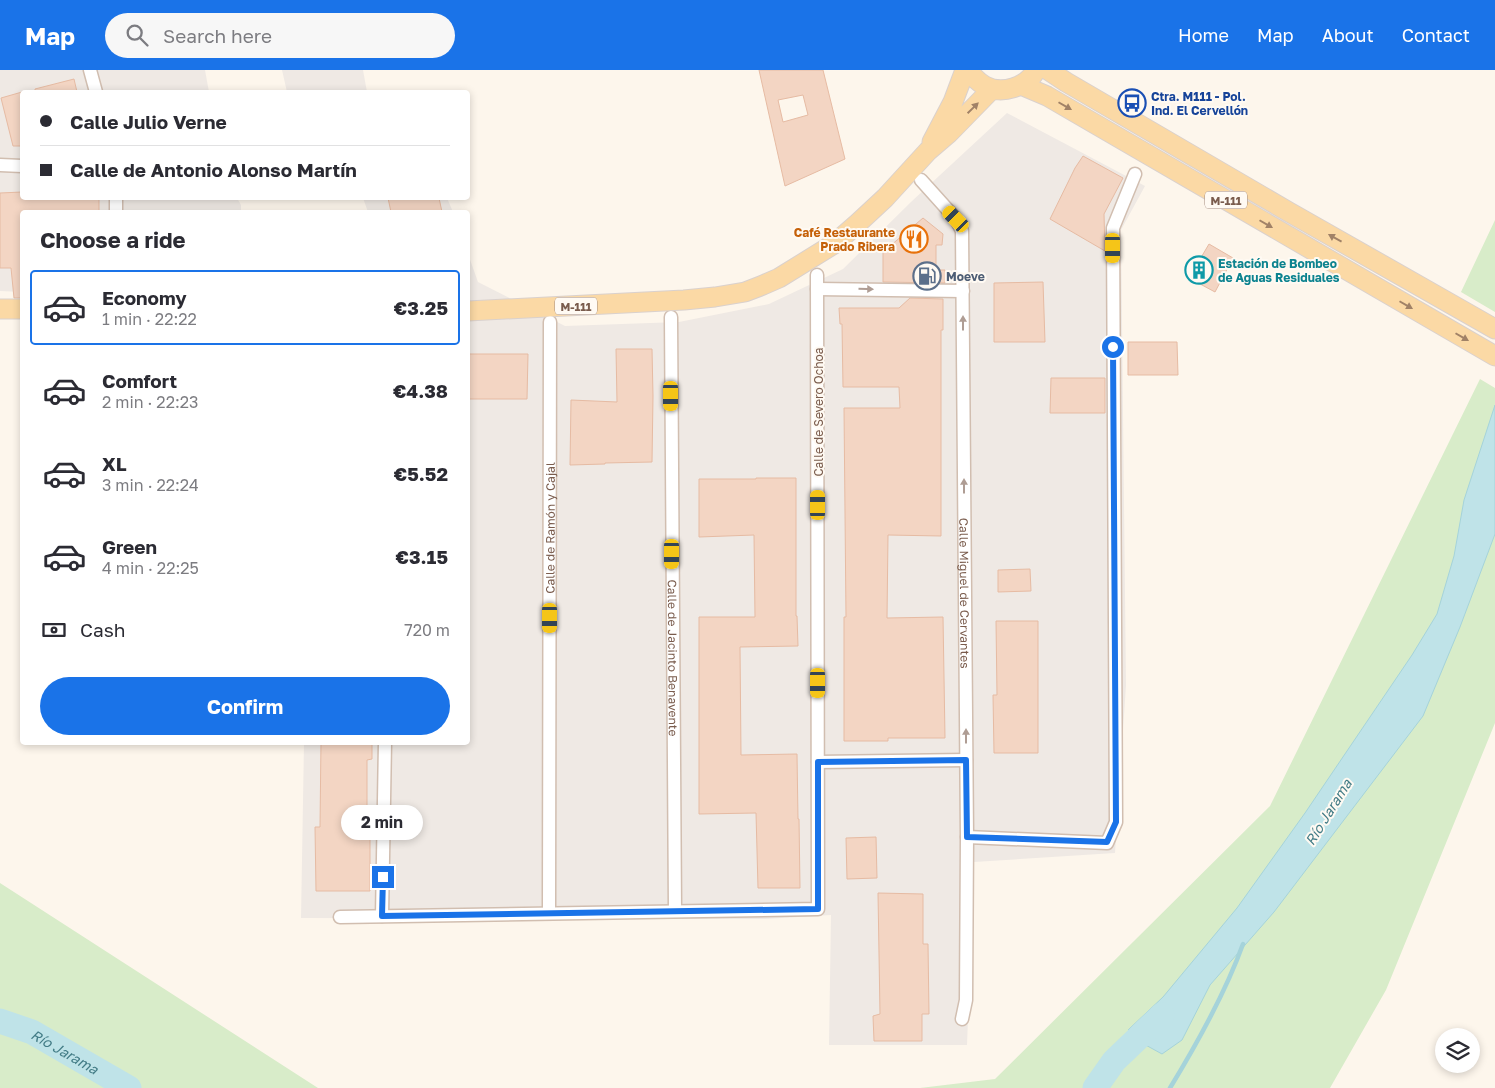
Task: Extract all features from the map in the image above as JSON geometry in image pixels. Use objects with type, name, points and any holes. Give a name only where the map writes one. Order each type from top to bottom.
[{"type":"main road","name":"M-111","points":[[470,311],[715,297],[745,292],[780,278],[834,244],[857,224],[992,89],[974,79],[966,70],[953,102],[928,151]]},
{"type":"main road","points":[[992,89],[1011,89],[1021,85],[1036,70]]},
{"type":"main road","name":"M-111","points":[[1048,70],[1289,212],[1495,329]]},
{"type":"main road","name":"M-111","points":[[1021,85],[1048,96],[1495,356]]},
{"type":"main road","points":[[0,309],[20,309]]},
{"type":"street","points":[[90,70],[95,90]]},
{"type":"street","points":[[0,165],[20,166]]},
{"type":"street","points":[[967,837],[1107,842],[1116,822],[1113,228],[1135,174]]},
{"type":"street","name":"Calle Miguel de Cervantes","points":[[921,180],[956,219],[962,231],[967,837],[966,1000],[962,1019]]},
{"type":"street","name":"Calle de Severo Ochoa","points":[[675,911],[818,909],[817,274]]},
{"type":"street","points":[[818,288],[963,291]]},
{"type":"street","name":"Calle de Jacinto Benavente","points":[[671,317],[675,911]]},
{"type":"street","name":"Calle de Ramón y Cajal","points":[[549,913],[550,322]]},
{"type":"street","points":[[382,916],[385,745]]},
{"type":"street","points":[[818,762],[966,760]]},
{"type":"street","points":[[340,916],[675,911]]},
{"type":"shaded area","points":[[0,70],[205,70],[209,90],[20,90],[20,200],[238,200],[241,210],[20,210],[20,292],[0,291]]},
{"type":"shaded area","points":[[282,70],[363,70],[367,90],[287,90]]},
{"type":"shaded area","points":[[1007,113],[1145,186],[1121,230],[1126,685],[1115,853],[974,862],[967,1045],[829,1045],[831,915],[765,919],[301,918],[304,745],[470,745],[470,260],[478,282],[565,326],[679,322],[769,304],[843,269],[912,201]]},
{"type":"shaded area","points":[[364,200],[448,200],[452,210],[367,210]]},
{"type":"green space","points":[[1495,220],[1495,312],[1461,292]]},
{"type":"green space","points":[[1480,379],[1495,388],[1495,723],[1386,990],[1330,1088],[920,1088],[995,1079],[1270,806]]},
{"type":"green space","points":[[0,883],[318,1088],[0,1088]]},
{"type":"water","points":[[1495,405],[1495,534],[1460,627],[1423,716],[1274,912],[1210,985],[1182,1040],[1162,1054],[1142,1043],[1128,1030],[1163,997],[1237,908],[1305,813],[1412,655],[1437,614],[1454,556],[1464,500]]},
{"type":"building","points":[[759,70],[823,70],[845,159],[785,186]],"holes":[[[803,95],[808,115],[783,122],[778,100]]]},
{"type":"building","points":[[74,79],[77,90],[35,90]]},
{"type":"building","points":[[20,93],[20,146],[13,146],[1,98]]},
{"type":"building","points":[[1083,156],[1123,178],[1104,214],[1105,251],[1050,219],[1075,168]]},
{"type":"building","points":[[20,192],[20,200],[99,200],[99,210],[20,210],[20,298],[14,298],[11,268],[0,268],[0,193]]},
{"type":"building","points":[[388,200],[439,200],[442,210],[391,210]]},
{"type":"building","points":[[923,218],[943,234],[942,245],[936,245],[936,270],[945,270],[945,283],[883,282],[883,252]]},
{"type":"building","name":"Estación de Bombeo de Aguas Residuales","points":[[1209,244],[1233,258],[1215,292],[1189,278]]},
{"type":"building","points":[[1043,282],[1045,342],[994,342],[994,283]]},
{"type":"building","points":[[910,298],[943,299],[943,330],[941,330],[941,536],[888,535],[887,618],[943,617],[945,738],[888,738],[888,741],[844,741],[844,617],[846,617],[844,408],[900,408],[899,387],[843,387],[842,324],[840,324],[839,308],[899,308]]},
{"type":"building","points":[[1128,342],[1177,342],[1178,375],[1128,375]]},
{"type":"building","points":[[616,349],[652,349],[652,462],[570,465],[571,400],[617,402]]},
{"type":"building","points":[[470,354],[528,354],[527,399],[470,399]]},
{"type":"building","points":[[1051,378],[1105,378],[1105,413],[1050,413]]},
{"type":"building","points":[[796,478],[796,616],[798,646],[740,647],[741,755],[797,754],[800,888],[758,888],[756,813],[699,814],[699,617],[755,617],[754,535],[699,537],[699,479]]},
{"type":"building","points":[[1030,569],[1031,591],[998,592],[998,570]]},
{"type":"building","points":[[996,621],[1038,621],[1038,753],[994,753],[993,695],[997,695]]},
{"type":"building","points":[[321,745],[372,745],[372,759],[367,760],[367,827],[370,827],[370,891],[316,891],[315,827],[320,827]]},
{"type":"building","points":[[876,837],[877,878],[847,879],[846,838]]},
{"type":"building","points":[[878,893],[923,894],[923,944],[928,944],[929,1014],[922,1014],[922,1041],[874,1041],[873,1016],[880,1014]]},
{"type":"waterway","points":[[1170,1088],[1210,1018],[1243,944]]},
{"type":"waterway","name":"Río Jarama","points":[[1095,1088],[1114,1061],[1162,1015]]},
{"type":"waterway","name":"Río Jarama","points":[[0,1021],[32,1032],[129,1088]]},
{"type":"place","name":"Ctra. M111 - Pol. Ind. El Cervellón","points":[[1132,103]]},
{"type":"place","name":"Café Restaurante Prado Ribera","points":[[914,239]]},
{"type":"place","name":"Estación de Bombeo de Aguas Residuales","points":[[1199,270]]},
{"type":"place","name":"Moeve","points":[[927,276]]},
{"type":"route","points":[[383,877],[382,916],[818,909],[818,762],[966,760],[967,837],[1107,842],[1116,822],[1113,347]]}]
